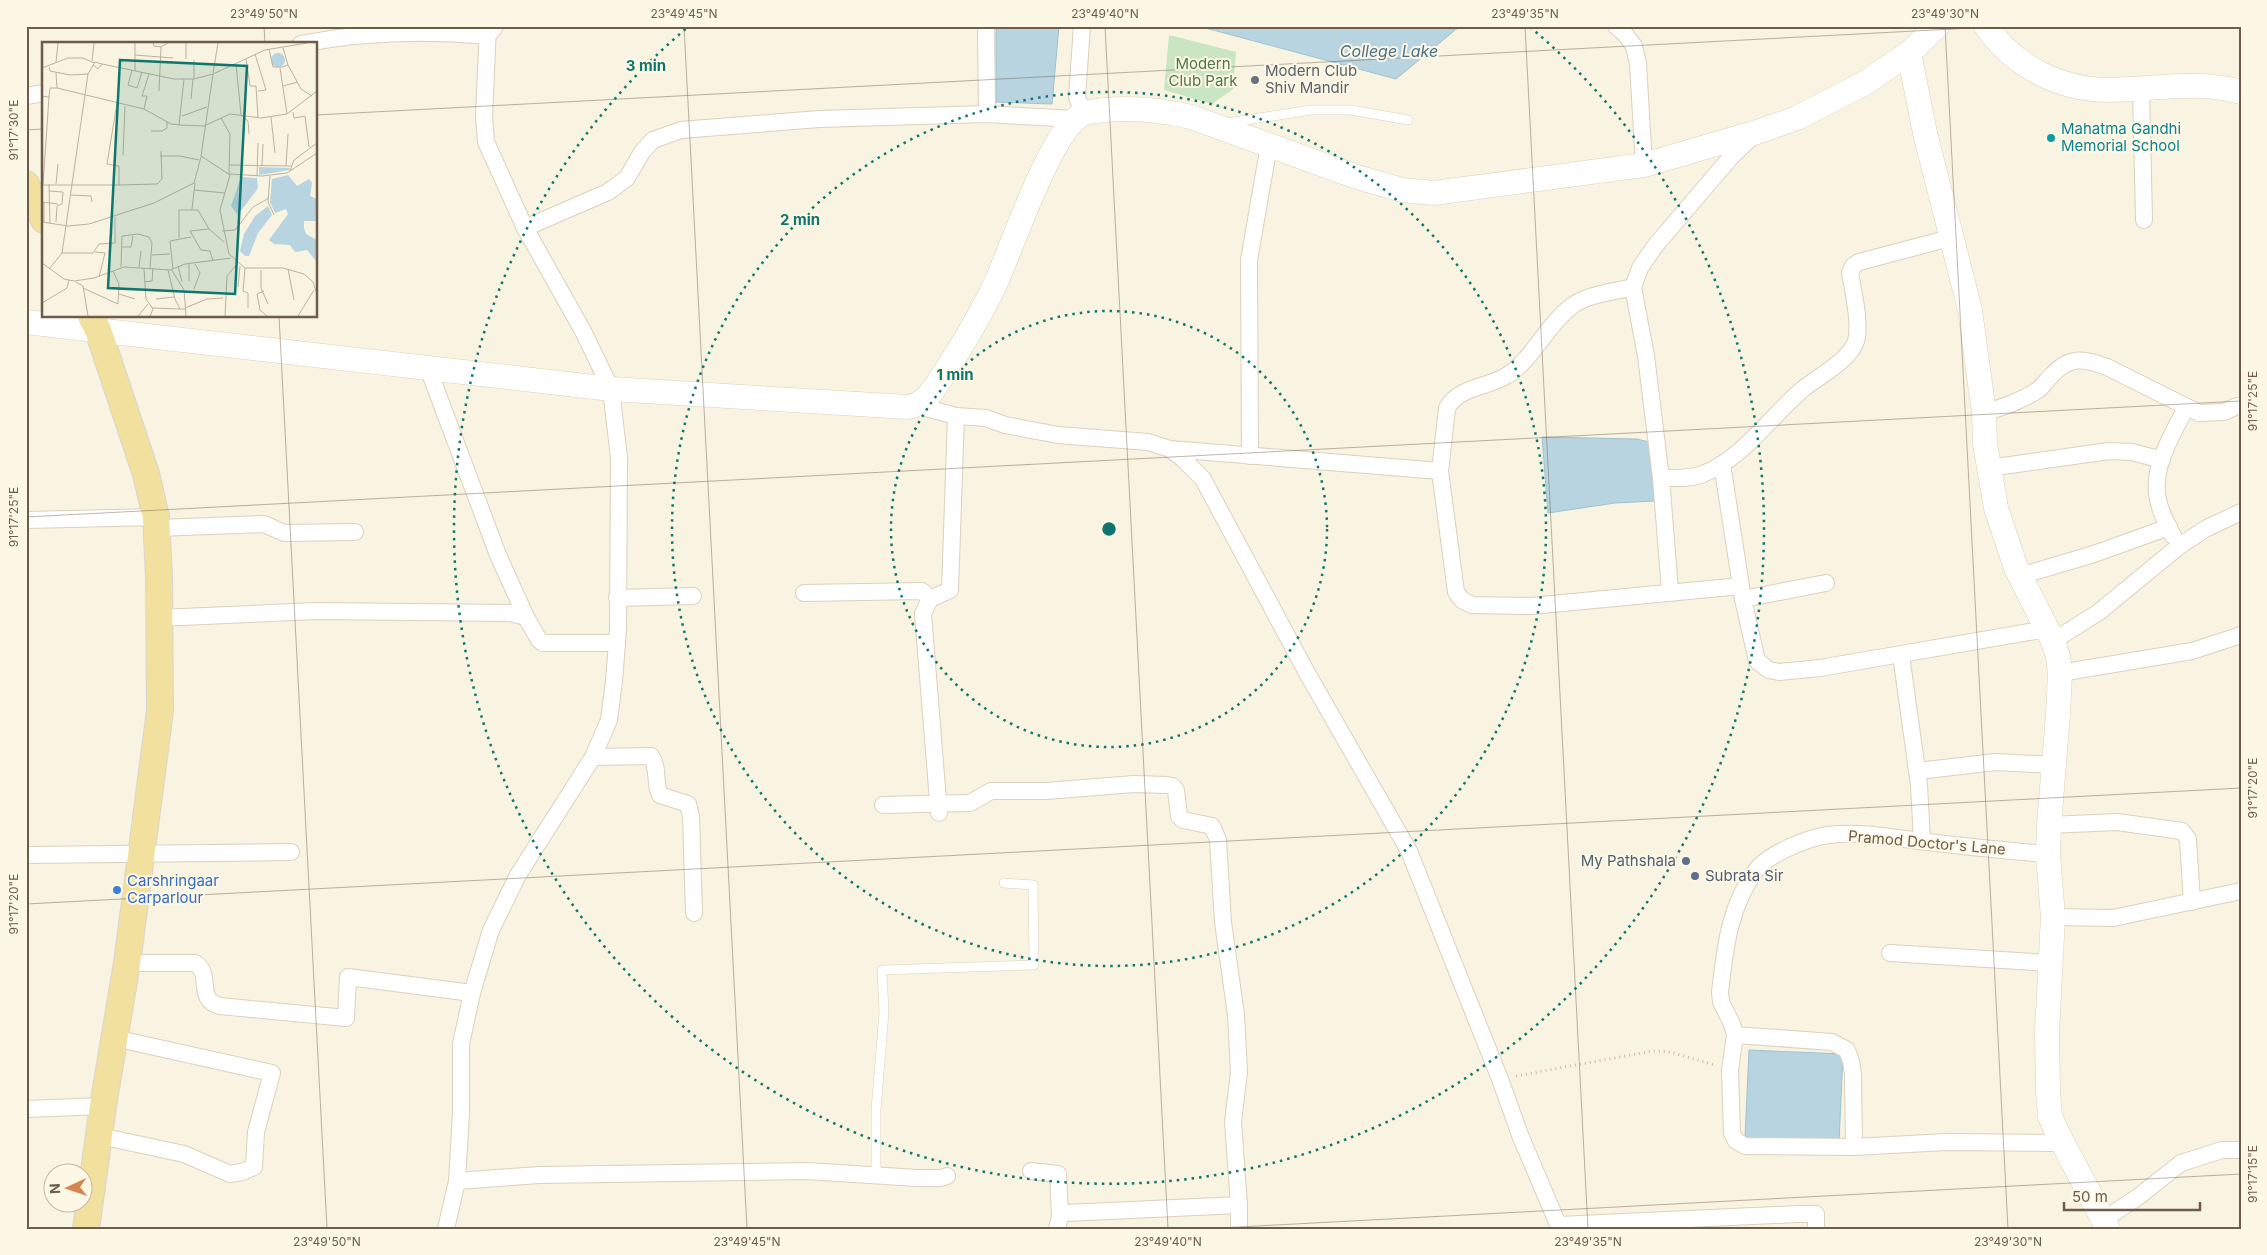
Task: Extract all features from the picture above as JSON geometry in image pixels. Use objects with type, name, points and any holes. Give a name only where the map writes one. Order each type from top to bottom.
[{"type":"main road","points":[[26,322],[94,323],[428,368],[611,389],[908,407],[918,406],[930,395],[960,348],[994,287],[1052,150],[1069,124],[1079,116],[1094,111],[1138,108],[1163,110],[1214,126],[1357,177],[1402,190],[1434,193],[1644,164],[1757,132],[1797,118],[1866,83],[1909,54],[1937,26]]},
{"type":"main road","points":[[1986,26],[2003,47],[2022,64],[2040,74],[2086,88],[2107,90],[2201,84],[2224,87],[2241,92]]},
{"type":"main road","points":[[1909,54],[1925,133],[1950,238],[1958,259],[1970,310],[1984,413],[1988,468],[1996,508],[2020,576],[2050,635],[2058,657],[2060,673],[2048,854],[2053,917],[2046,1032],[2050,1116],[2062,1144],[2106,1224]]},
{"type":"main road","points":[[26,184],[42,216]]},
{"type":"main road","points":[[86,1229],[103,1106],[127,963],[160,711],[157,522],[146,474],[94,323]]},
{"type":"street","points":[[986,26],[987,114]]},
{"type":"street","points":[[525,228],[608,192],[627,178],[642,152],[653,140],[681,130],[819,119],[987,114],[1079,116],[1077,97],[1082,26]]},
{"type":"street","points":[[1616,26],[1634,46],[1638,64],[1644,164]]},
{"type":"street","points":[[311,42],[353,34],[453,32],[490,29],[484,116],[486,142],[525,228],[582,331],[611,389],[619,458],[617,644],[609,720],[593,757],[518,875],[491,930],[472,993],[461,1044],[461,1113],[457,1181],[446,1229]]},
{"type":"street","points":[[2141,88],[2144,220]]},
{"type":"street","points":[[26,96],[42,93]]},
{"type":"street","points":[[1670,591],[1661,478],[1646,356],[1633,287],[1640,268],[1654,246],[1731,157],[1757,132]]},
{"type":"street","points":[[1250,456],[1249,260],[1269,145]]},
{"type":"street","points":[[1661,478],[1701,475],[1722,464],[1761,431],[1804,388],[1849,353],[1856,340],[1856,313],[1850,273],[1853,266],[1859,262],[1950,238]]},
{"type":"street","points":[[1633,287],[1589,298],[1572,306],[1558,318],[1515,370],[1496,380],[1464,391],[1447,408],[1440,471],[1456,592],[1462,600],[1472,605],[1531,606],[1670,591],[1742,593],[1826,584]]},
{"type":"street","points":[[1984,413],[2023,398],[2040,388],[2062,366],[2074,360],[2084,360],[2107,367],[2199,413],[2224,412],[2237,406]]},
{"type":"street","points":[[428,368],[498,555],[526,617],[539,640],[543,643],[617,644]]},
{"type":"street","points":[[918,406],[956,416],[986,418],[1005,425],[1058,435],[1148,442],[1170,448],[1250,456],[1440,471]]},
{"type":"street","points":[[2178,548],[2159,503],[2156,489],[2162,460],[2186,408]]},
{"type":"street","points":[[939,809],[923,614],[930,599],[950,590],[956,416]]},
{"type":"street","points":[[1170,448],[1203,479],[1246,556],[1307,673],[1409,851],[1500,1079],[1520,1135],[1559,1227],[1816,1214],[1816,1229]]},
{"type":"street","points":[[1988,468],[2109,450],[2132,452],[2162,460]]},
{"type":"street","points":[[1722,464],[1742,593],[1757,661],[1769,670],[1795,671],[2050,635],[2099,612],[2178,548],[2205,529],[2241,512]]},
{"type":"street","points":[[26,520],[264,524],[284,533],[356,532]]},
{"type":"street","points":[[2020,576],[2094,554],[2169,527]]},
{"type":"street","points":[[804,593],[922,591],[930,599]]},
{"type":"street","points":[[617,598],[693,596]]},
{"type":"street","points":[[159,618],[315,611],[510,613],[526,617]]},
{"type":"street","points":[[2060,673],[2182,653],[2241,635]]},
{"type":"street","points":[[1901,655],[1918,771],[1922,841]]},
{"type":"street","points":[[593,757],[651,756],[654,761],[660,795],[688,804],[692,816],[694,912]]},
{"type":"street","points":[[1918,771],[1996,762],[2054,765]]},
{"type":"street","points":[[883,806],[939,809],[970,804],[991,791],[1046,790],[1134,784],[1166,785],[1172,786],[1176,790],[1179,816],[1183,820],[1212,826],[1218,840],[1223,922],[1236,1015],[1239,1072],[1233,1122],[1239,1229]]},
{"type":"street","points":[[2049,824],[2117,822],[2182,831],[2188,839],[2192,902]]},
{"type":"street","name":"Pramod Doctor's Lane","points":[[1735,1035],[1732,1024],[1720,1002],[1725,945],[1736,906],[1758,868],[1772,857],[1828,835],[1874,835],[2048,854]]},
{"type":"street","points":[[26,855],[290,852]]},
{"type":"street","points":[[2053,917],[2114,918],[2241,891]]},
{"type":"street","points":[[1890,953],[2049,964]]},
{"type":"street","points":[[127,963],[195,963],[202,970],[208,1000],[212,1004],[346,1018],[348,977],[472,993]]},
{"type":"street","points":[[1854,1147],[1853,1074],[1851,1061],[1846,1050],[1832,1042],[1735,1035],[1730,1070],[1732,1133],[1736,1141],[1745,1146],[1854,1147],[1946,1142],[2062,1144]]},
{"type":"street","points":[[100,1136],[184,1154],[230,1174],[249,1170],[254,1167],[256,1132],[272,1073],[114,1038]]},
{"type":"street","points":[[26,1109],[103,1106]]},
{"type":"street","points":[[2106,1224],[2181,1163],[2222,1150],[2241,1150]]},
{"type":"street","points":[[457,1181],[539,1175],[807,1171],[916,1178],[941,1178],[947,1176]]},
{"type":"street","points":[[1032,1171],[1058,1174],[1059,1222]]},
{"type":"street","points":[[1059,1222],[1072,1212],[1239,1205]]},
{"type":"lane","points":[[1214,126],[1312,110],[1351,110],[1408,120]]},
{"type":"lane","points":[[876,1175],[876,1110],[884,1012],[882,970],[1034,966],[1033,885],[1004,884]]},
{"type":"path","points":[[1500,1079],[1653,1051],[1670,1052],[1730,1070]]},
{"type":"green space","name":"Modern Club Park","points":[[1169,35],[1236,52],[1233,89],[1212,104],[1164,90]]},
{"type":"water","points":[[996,26],[1059,26],[1052,104],[996,102]]},
{"type":"water","name":"College Lake","points":[[1198,26],[1460,26],[1396,79]]},
{"type":"water","points":[[1542,437],[1637,439],[1649,442],[1659,476],[1654,501],[1615,503],[1548,513]]},
{"type":"water","points":[[1749,1050],[1843,1054],[1839,1143],[1745,1138]]},
{"type":"place","name":"Modern Club Shiv Mandir","points":[[1255,80]]},
{"type":"place","name":"Mahatma Gandhi Memorial School","points":[[2051,138]]},
{"type":"place","name":"My Pathshala","points":[[1686,861]]},
{"type":"place","name":"Subrata Sir","points":[[1695,876]]},
{"type":"place","name":"Carshringaar Carparlour","points":[[117,890]]}]
